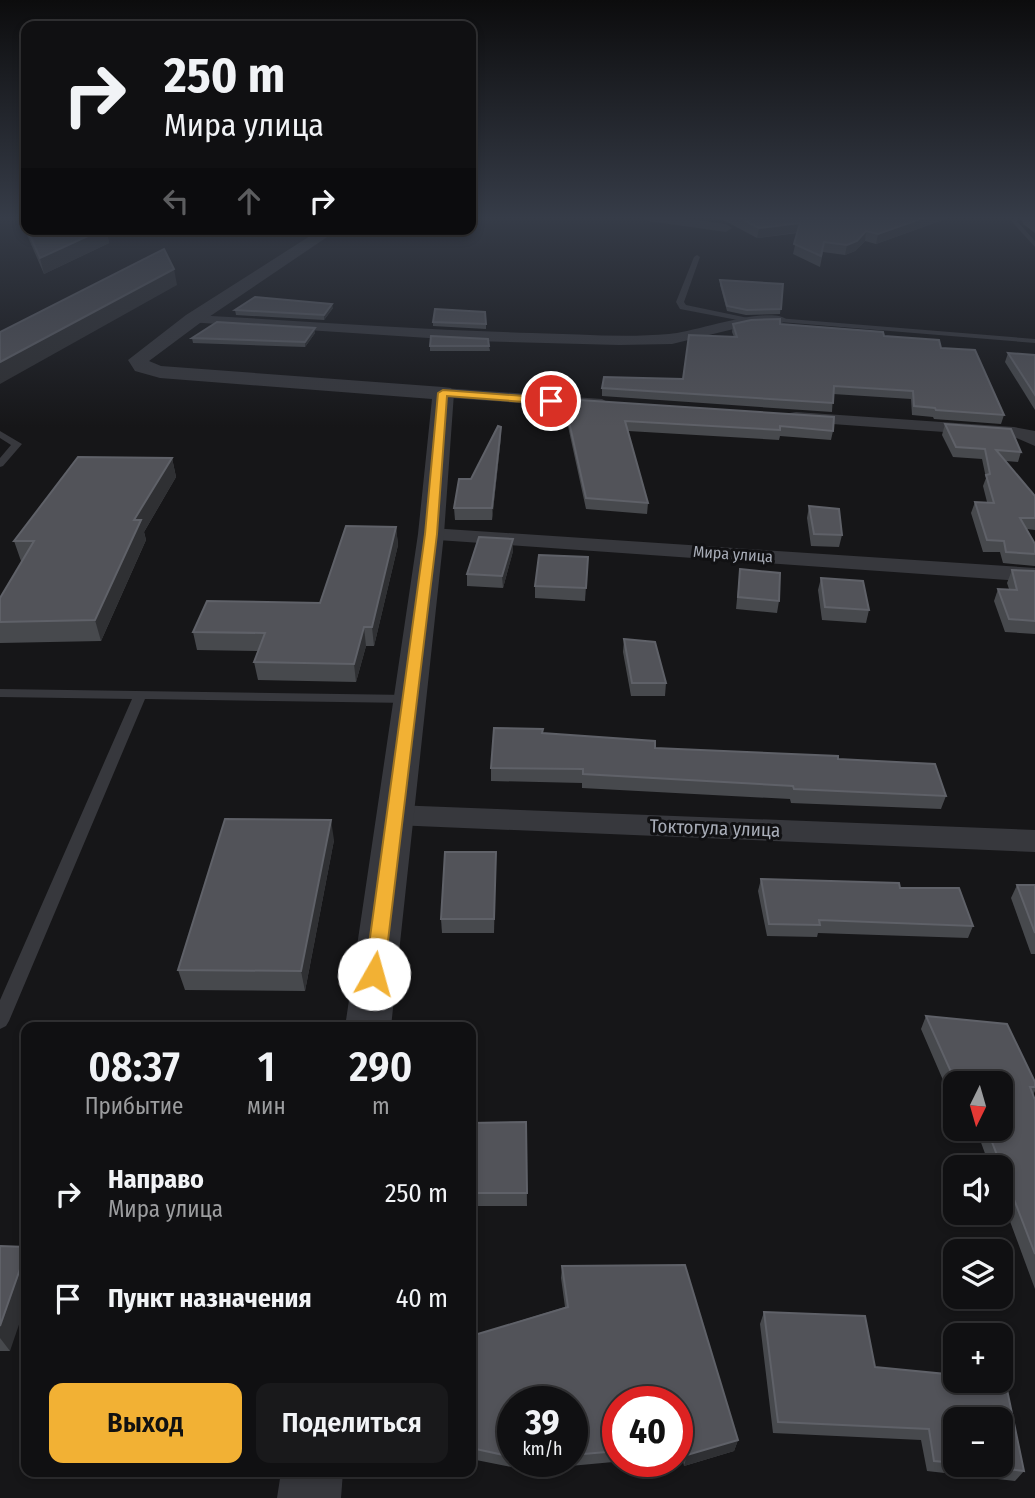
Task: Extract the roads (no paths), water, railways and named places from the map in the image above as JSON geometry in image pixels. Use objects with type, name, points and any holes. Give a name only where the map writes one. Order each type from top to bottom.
[{"type":"street","points":[[243,287],[138,360],[142,368],[160,372],[624,406]]},
{"type":"street","points":[[193,319],[474,336],[619,340],[672,339],[750,321],[780,320]]},
{"type":"street","points":[[369,1022],[431,534],[443,393]]},
{"type":"street","points":[[777,416],[1014,432],[1031,436],[1035,440]]},
{"type":"street","name":"Мира улица","points":[[431,534],[1035,575]]},
{"type":"street","name":"Токтогула улица","points":[[394,815],[1035,841]]},
{"type":"street","points":[[309,1498],[311,1477]]},
{"type":"lane","points":[[686,287],[680,302],[683,307],[750,321]]},
{"type":"lane","points":[[780,320],[1035,341]]},
{"type":"lane","points":[[0,434],[17,444],[0,464]]},
{"type":"lane","points":[[0,693],[409,699]]},
{"type":"lane","points":[[0,1021],[140,695]]}]
